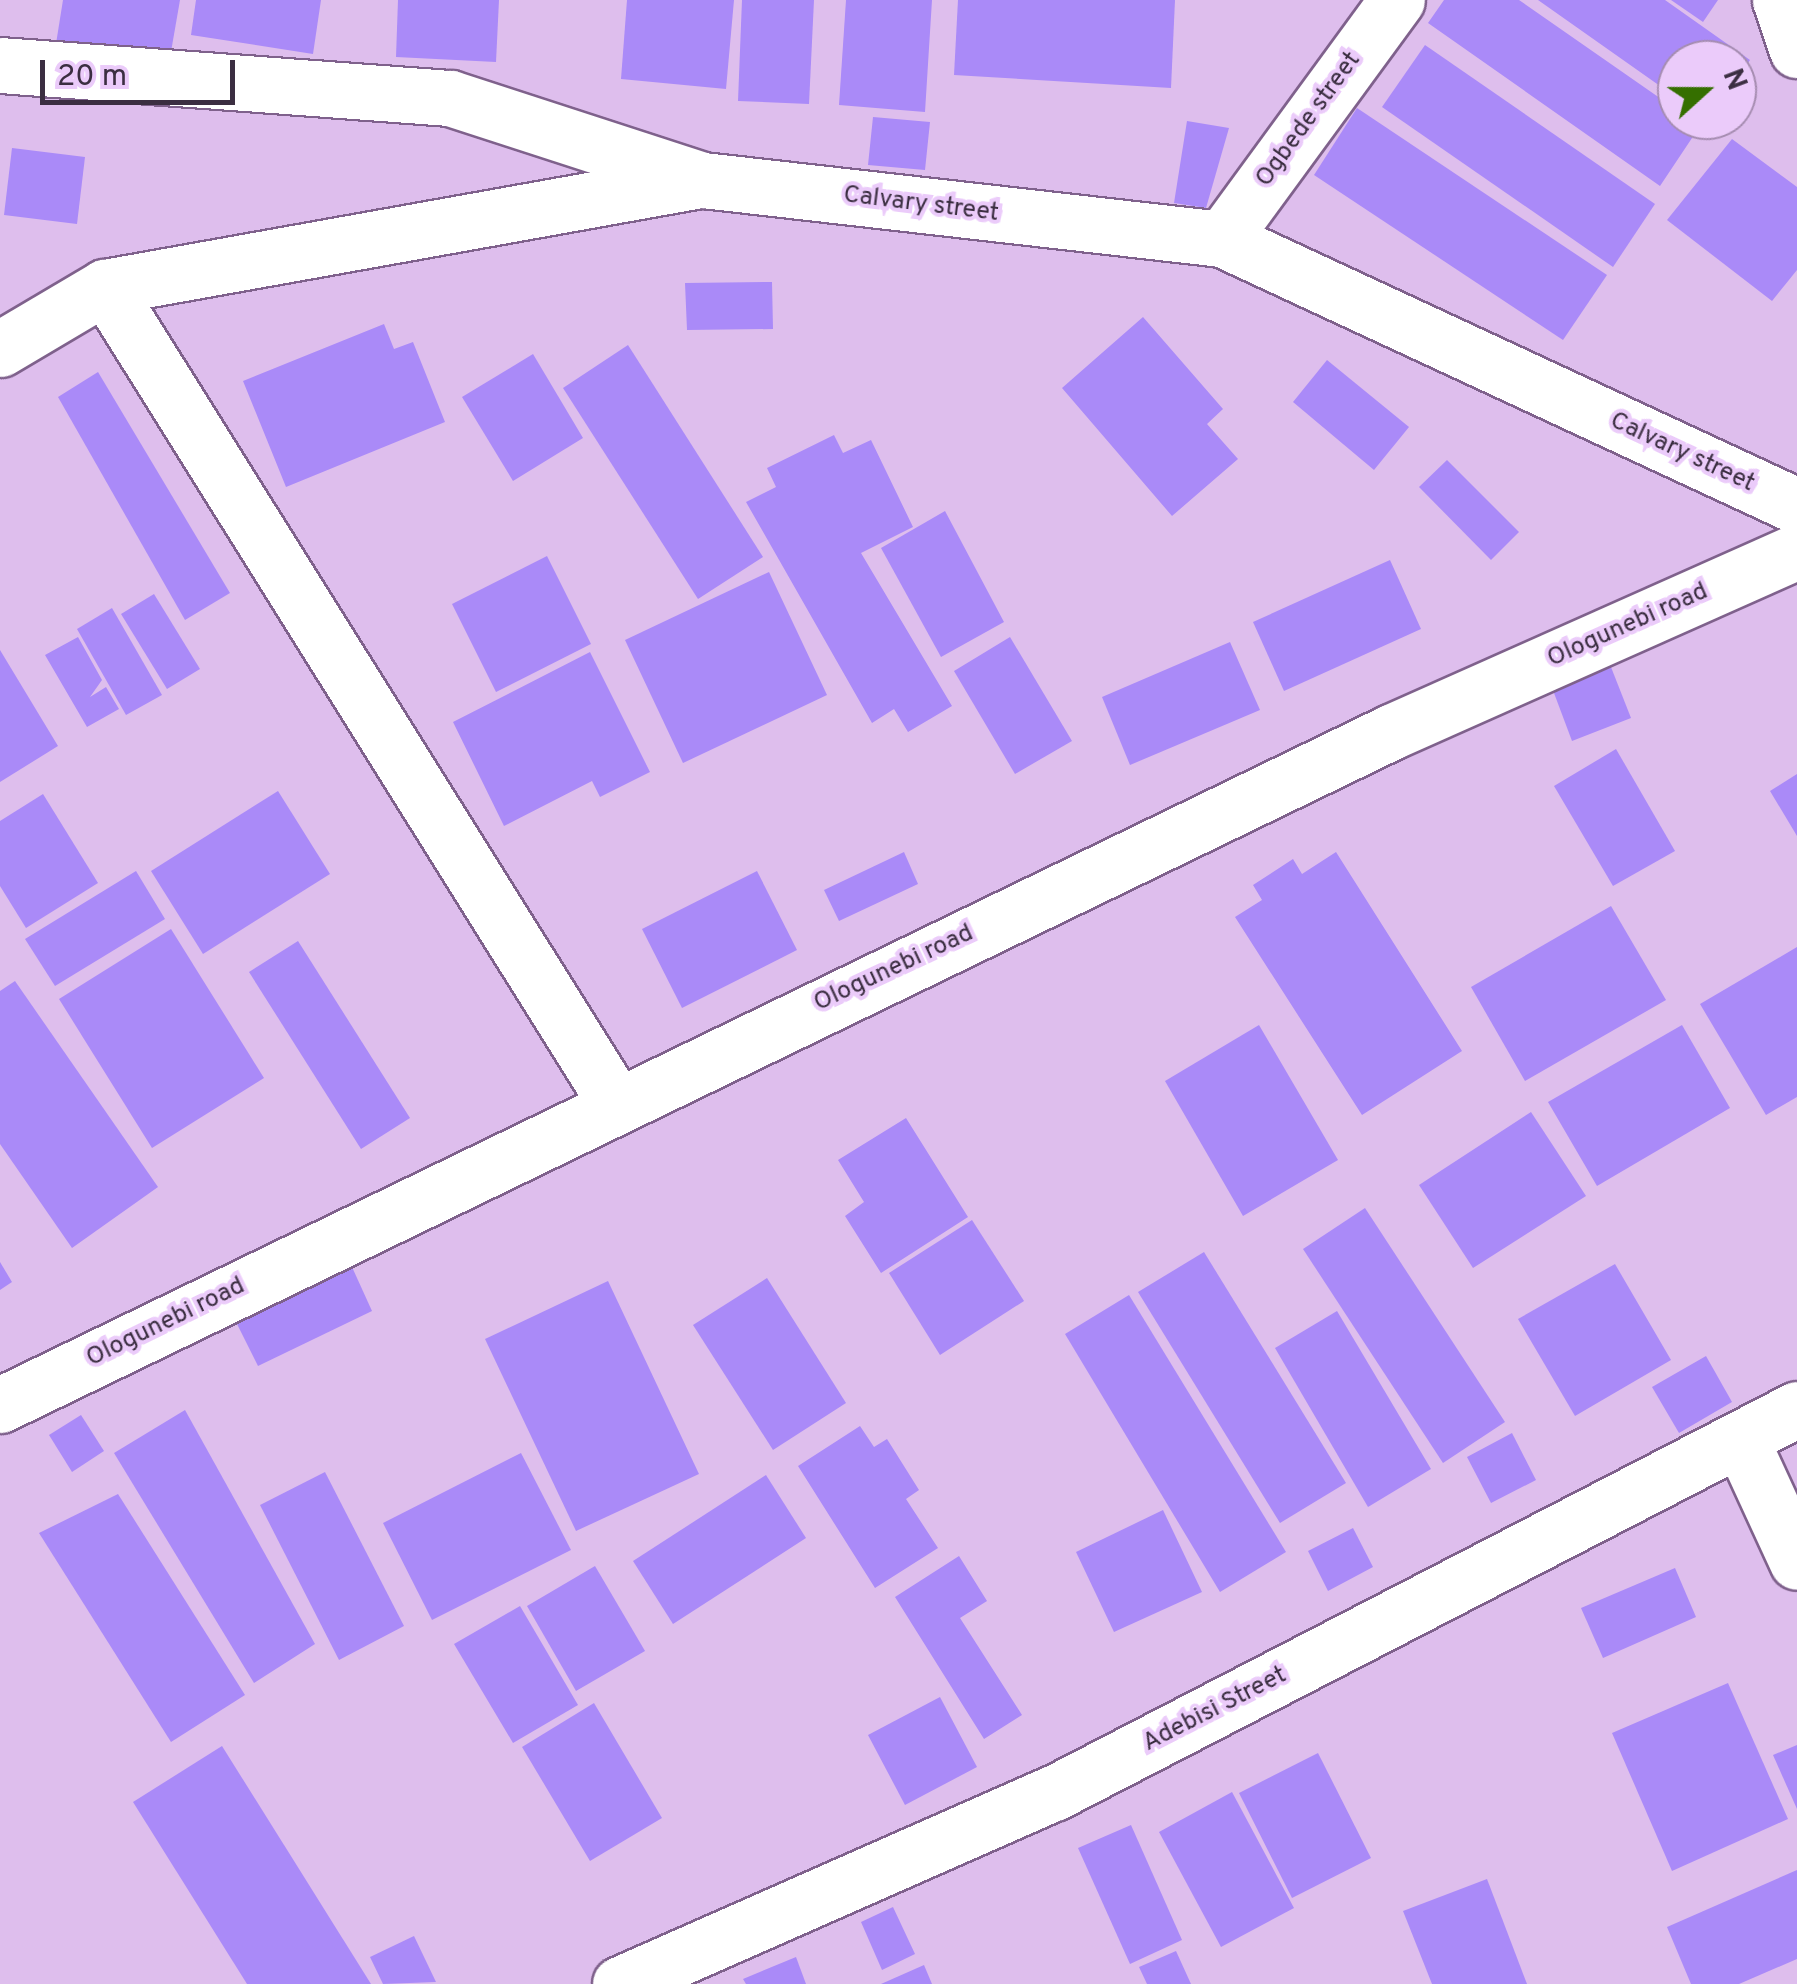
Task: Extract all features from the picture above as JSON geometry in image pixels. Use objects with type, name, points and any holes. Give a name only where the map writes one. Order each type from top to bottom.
[{"type":"street","name":"Ogbede street","points":[[1222,239],[1397,0]]},
{"type":"street","points":[[1780,0],[1797,50]]},
{"type":"street","name":"Calvary street","points":[[0,65],[450,98],[702,180],[1222,239],[1797,506]]},
{"type":"street","points":[[0,349],[105,288],[702,180]]},
{"type":"street","points":[[105,288],[615,1102]]},
{"type":"street","name":"Ologunebi road","points":[[0,1405],[615,1102],[1797,550]]},
{"type":"street","name":"Adebisi Street","points":[[620,1984],[1054,1793],[1797,1409]]},
{"type":"street","points":[[1741,1440],[1797,1562]]},
{"type":"building","points":[[63,0],[180,0],[168,69],[55,50]]},
{"type":"building","points":[[196,0],[321,0],[313,54],[191,35]]},
{"type":"building","points":[[398,0],[499,0],[496,62],[396,57]]},
{"type":"building","points":[[627,0],[734,0],[726,89],[621,79]]},
{"type":"building","points":[[742,0],[814,0],[809,104],[738,101]]},
{"type":"building","points":[[846,0],[932,0],[925,112],[839,105]]},
{"type":"building","points":[[958,0],[1175,0],[1171,88],[954,75]]},
{"type":"building","points":[[1444,0],[1519,0],[1657,96],[1657,140],[1691,140],[1660,186],[1428,23]]},
{"type":"building","points":[[1538,0],[1665,0],[1722,40],[1657,40],[1657,84]]},
{"type":"building","points":[[1671,0],[1718,0],[1703,22]]},
{"type":"building","points":[[1425,45],[1655,204],[1613,267],[1382,107]]},
{"type":"building","points":[[1357,108],[1607,275],[1563,340],[1314,175]]},
{"type":"building","points":[[873,117],[930,122],[925,170],[868,165]]},
{"type":"building","points":[[1187,121],[1229,128],[1206,208],[1174,203]]},
{"type":"building","points":[[1733,140],[1797,187],[1797,270],[1772,301],[1667,220]]},
{"type":"building","points":[[12,148],[85,157],[77,224],[4,215]]},
{"type":"building","points":[[772,282],[773,329],[687,330],[685,283]]},
{"type":"building","points":[[1143,317],[1223,409],[1207,424],[1238,459],[1172,516],[1062,388]]},
{"type":"building","points":[[384,324],[394,349],[413,342],[445,422],[286,487],[243,381]]},
{"type":"building","points":[[628,345],[763,557],[698,599],[563,388]]},
{"type":"building","points":[[533,354],[583,438],[513,481],[462,397]]},
{"type":"building","points":[[1327,360],[1409,427],[1374,470],[1293,402]]},
{"type":"building","points":[[98,372],[230,593],[185,620],[58,397]]},
{"type":"building","points":[[834,435],[843,453],[871,440],[913,527],[861,553],[952,706],[908,732],[894,709],[872,723],[746,502],[776,487],[767,468]]},
{"type":"building","points":[[1447,460],[1519,532],[1491,560],[1419,487]]},
{"type":"building","points":[[945,511],[1004,622],[941,657],[881,548]]},
{"type":"building","points":[[547,556],[591,644],[496,692],[452,604]]},
{"type":"building","points":[[1390,560],[1421,629],[1284,691],[1253,622]]},
{"type":"building","points":[[769,572],[827,695],[683,763],[625,640]]},
{"type":"building","points":[[154,594],[200,669],[167,689],[121,614]]},
{"type":"building","points":[[112,608],[162,695],[126,715],[77,629]]},
{"type":"building","points":[[78,637],[102,680],[90,697],[106,687],[119,709],[87,727],[45,655]]},
{"type":"building","points":[[1010,637],[1072,741],[1015,774],[954,671]]},
{"type":"building","points":[[1230,642],[1260,710],[1130,765],[1102,697]]},
{"type":"building","points":[[0,650],[58,746],[0,782]]},
{"type":"building","points":[[590,652],[650,772],[600,797],[592,781],[504,826],[453,722]]},
{"type":"building","points":[[1609,662],[1631,718],[1572,741],[1551,685]]},
{"type":"building","points":[[1616,749],[1675,851],[1613,886],[1554,786]]},
{"type":"building","points":[[1797,774],[1797,836],[1770,791]]},
{"type":"building","points":[[278,791],[330,874],[203,954],[151,871]]},
{"type":"building","points":[[43,794],[98,883],[26,928],[0,886],[0,821]]},
{"type":"building","points":[[904,852],[918,884],[839,921],[824,890]]},
{"type":"building","points":[[1336,852],[1462,1051],[1362,1115],[1235,917],[1262,900],[1253,885],[1293,859],[1302,874]]},
{"type":"building","points":[[136,871],[165,919],[55,986],[25,939]]},
{"type":"building","points":[[757,871],[797,950],[682,1008],[642,929]]},
{"type":"building","points":[[1611,906],[1666,1000],[1525,1081],[1471,987]]},
{"type":"building","points":[[171,929],[264,1078],[152,1148],[59,999]]},
{"type":"building","points":[[298,941],[410,1118],[361,1149],[249,972]]},
{"type":"building","points":[[1797,947],[1797,1097],[1766,1115],[1700,1004]]},
{"type":"building","points":[[15,981],[158,1187],[72,1248],[0,1144],[0,991]]},
{"type":"building","points":[[1259,1025],[1338,1160],[1243,1216],[1165,1081]]},
{"type":"building","points":[[1682,1025],[1730,1108],[1597,1186],[1548,1102]]},
{"type":"building","points":[[1531,1112],[1586,1196],[1473,1268],[1419,1185]]},
{"type":"building","points":[[906,1118],[968,1217],[881,1273],[845,1216],[864,1202],[838,1160]]},
{"type":"building","points":[[1365,1208],[1505,1422],[1443,1463],[1303,1249]]},
{"type":"building","points":[[972,1220],[1024,1301],[940,1355],[889,1273]]},
{"type":"building","points":[[1204,1252],[1346,1483],[1280,1523],[1138,1292]]},
{"type":"building","points":[[0,1262],[12,1282],[0,1290]]},
{"type":"building","points":[[1615,1264],[1671,1360],[1575,1416],[1518,1319]]},
{"type":"building","points":[[352,1267],[372,1311],[258,1366],[236,1322]]},
{"type":"building","points":[[767,1278],[846,1403],[773,1450],[693,1325]]},
{"type":"building","points":[[608,1281],[699,1474],[576,1531],[485,1339]]},
{"type":"building","points":[[1129,1295],[1286,1552],[1220,1592],[1065,1334]]},
{"type":"building","points":[[1337,1311],[1431,1469],[1368,1507],[1275,1348]]},
{"type":"building","points":[[1706,1356],[1732,1402],[1679,1433],[1652,1387]]},
{"type":"building","points":[[185,1410],[315,1644],[254,1683],[114,1453]]},
{"type":"building","points":[[81,1415],[104,1451],[72,1472],[49,1435]]},
{"type":"building","points":[[860,1426],[874,1447],[887,1439],[919,1490],[906,1499],[938,1548],[875,1588],[798,1466]]},
{"type":"building","points":[[1512,1433],[1536,1480],[1491,1503],[1467,1457]]},
{"type":"building","points":[[521,1453],[571,1550],[432,1620],[383,1523]]},
{"type":"building","points":[[325,1472],[404,1626],[339,1660],[260,1505]]},
{"type":"building","points":[[766,1475],[806,1538],[673,1624],[633,1561]]},
{"type":"building","points":[[118,1494],[245,1695],[171,1742],[39,1533]]},
{"type":"building","points":[[1163,1510],[1202,1592],[1114,1632],[1076,1552]]},
{"type":"building","points":[[1353,1528],[1373,1567],[1328,1591],[1308,1551]]},
{"type":"building","points":[[959,1556],[987,1601],[960,1618],[1022,1715],[984,1739],[895,1597]]},
{"type":"building","points":[[595,1566],[645,1651],[576,1691],[527,1606]]},
{"type":"building","points":[[1675,1568],[1696,1617],[1603,1658],[1581,1608]]},
{"type":"building","points":[[520,1606],[578,1705],[513,1743],[454,1644]]},
{"type":"building","points":[[1728,1683],[1788,1819],[1672,1871],[1612,1733]]},
{"type":"building","points":[[940,1697],[977,1767],[905,1805],[868,1735]]},
{"type":"building","points":[[594,1703],[662,1818],[590,1861],[522,1747]]},
{"type":"building","points":[[1797,1745],[1797,1809],[1773,1755]]},
{"type":"building","points":[[222,1746],[371,1984],[247,1984],[133,1802]]},
{"type":"building","points":[[1318,1753],[1371,1858],[1292,1898],[1239,1793]]},
{"type":"building","points":[[1232,1792],[1294,1908],[1221,1947],[1159,1832]]},
{"type":"building","points":[[1131,1825],[1182,1940],[1130,1964],[1078,1848]]},
{"type":"building","points":[[1797,1870],[1797,1959],[1739,1984],[1691,1984],[1667,1927]]},
{"type":"building","points":[[1487,1879],[1527,1984],[1432,1984],[1403,1911]]},
{"type":"building","points":[[893,1907],[915,1954],[882,1970],[861,1922]]},
{"type":"building","points":[[414,1936],[436,1982],[383,1984],[370,1957]]},
{"type":"building","points":[[1176,1951],[1191,1984],[1147,1984],[1139,1967]]},
{"type":"building","points":[[796,1957],[806,1984],[746,1984],[743,1979]]},
{"type":"building","points":[[924,1965],[932,1984],[881,1984]]}]
